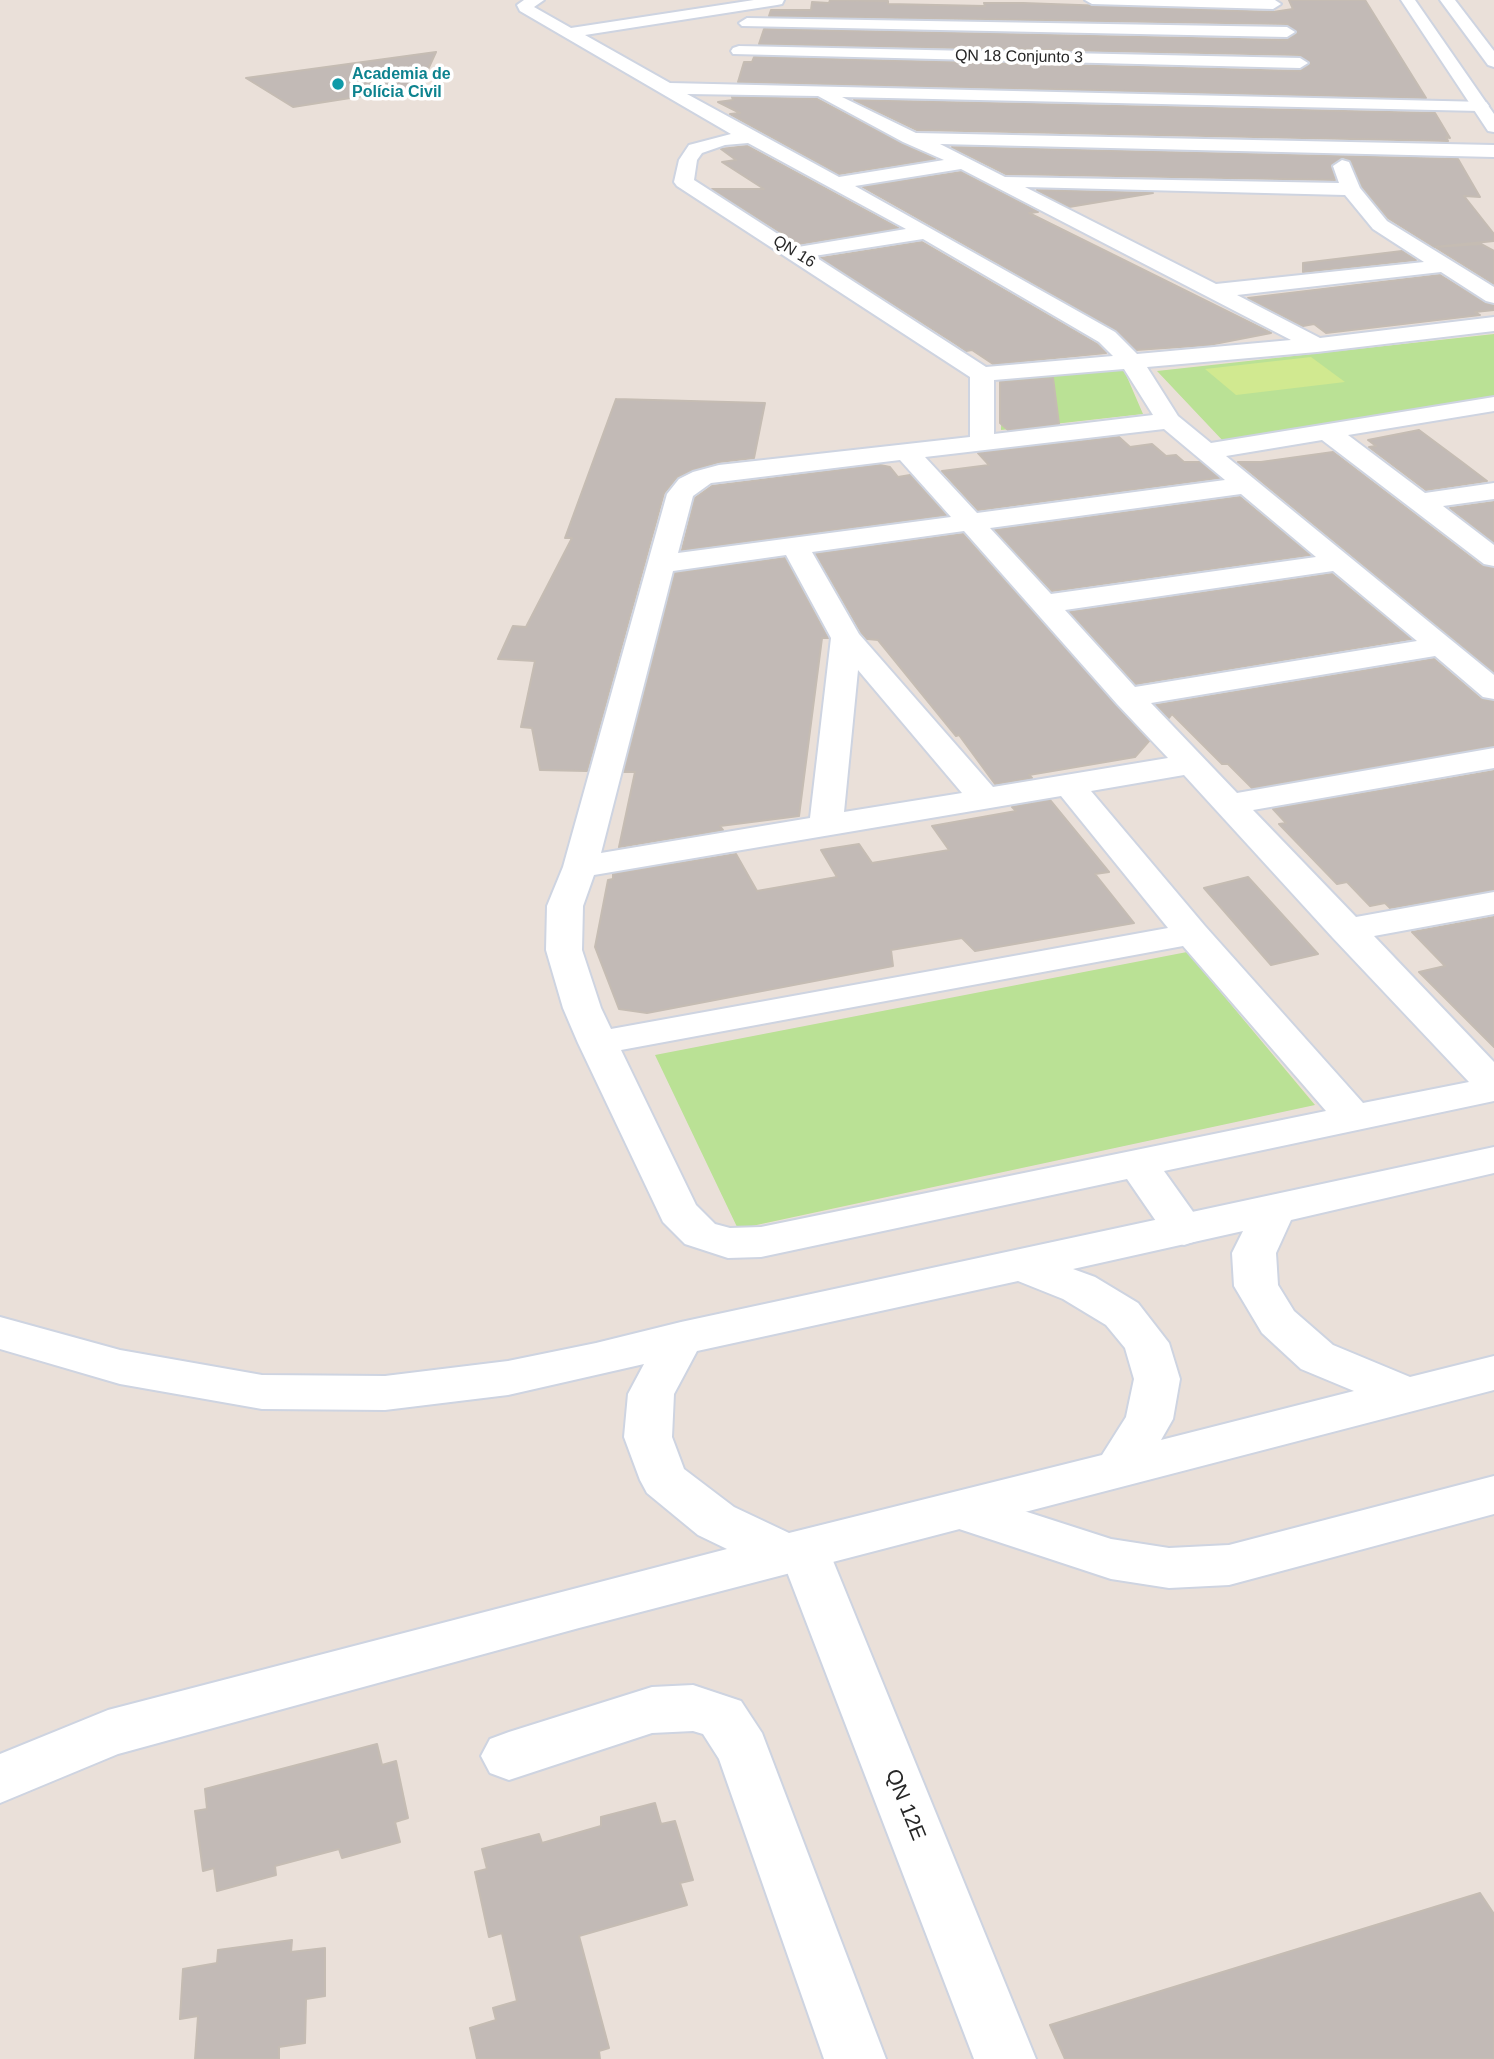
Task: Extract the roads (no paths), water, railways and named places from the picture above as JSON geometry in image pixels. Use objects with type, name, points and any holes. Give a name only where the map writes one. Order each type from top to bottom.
[{"type":"street","points":[[537,0],[525,5],[525,8],[667,88],[704,112],[926,232],[1107,337],[1132,362],[1169,421],[1494,690]]},
{"type":"street","points":[[568,33],[782,0]]},
{"type":"street","points":[[1092,0],[1273,2],[1322,103]]},
{"type":"street","points":[[1408,0],[1494,127]]},
{"type":"street","points":[[1447,0],[1494,62]]},
{"type":"street","points":[[731,70],[753,4]]},
{"type":"street","points":[[747,23],[1287,33]]},
{"type":"street","points":[[1005,27],[1009,77]]},
{"type":"street","points":[[667,88],[731,70],[818,92],[964,163],[1317,345]]},
{"type":"street","name":"QN 18 Conjunto 3","points":[[731,70],[1009,77],[1306,73]]},
{"type":"street","points":[[818,92],[1009,77],[1188,100],[1480,106]]},
{"type":"street","points":[[1188,100],[1199,144]]},
{"type":"street","name":"QN 16","points":[[752,137],[723,140],[695,149],[688,160],[684,182],[982,374]]},
{"type":"street","points":[[909,138],[1494,151]]},
{"type":"street","points":[[1335,148],[1350,189],[1380,225],[1494,296]]},
{"type":"street","points":[[837,183],[964,163]]},
{"type":"street","points":[[998,181],[1350,189]]},
{"type":"street","points":[[797,253],[926,232]]},
{"type":"street","points":[[1214,291],[1442,266]]},
{"type":"street","points":[[982,443],[982,374],[1317,345],[1494,324]]},
{"type":"street","points":[[1209,452],[1494,404]]},
{"type":"street","points":[[1169,421],[702,477],[688,485],[680,494],[580,867],[565,905],[564,950],[582,1008],[597,1043],[678,1212],[700,1234],[728,1242],[761,1242],[1494,1087]]},
{"type":"street","points":[[1329,433],[1494,558]]},
{"type":"street","points":[[906,452],[1128,697],[1494,1087]]},
{"type":"street","points":[[661,564],[1249,485]]},
{"type":"street","points":[[1419,502],[1494,491]]},
{"type":"street","points":[[794,547],[846,638],[985,799]]},
{"type":"street","points":[[1044,604],[1339,562]]},
{"type":"street","points":[[826,825],[846,638]]},
{"type":"street","points":[[1128,697],[1441,646]]},
{"type":"street","points":[[1230,804],[1494,758]]},
{"type":"street","points":[[580,867],[1191,764]]},
{"type":"street","points":[[1069,785],[1192,934],[1353,1117]]},
{"type":"street","points":[[1346,930],[1494,903]]},
{"type":"street","points":[[597,1043],[1192,934]]},
{"type":"street","points":[[0,1333],[120,1367],[262,1392],[385,1393],[508,1378],[1494,1160]]},
{"type":"street","points":[[1136,1162],[1184,1230]]},
{"type":"street","points":[[1274,1210],[1254,1253],[1256,1286],[1279,1322],[1317,1357],[1407,1395]]},
{"type":"street","points":[[1023,1266],[1079,1288],[1122,1314],[1146,1343],[1157,1379],[1149,1419],[1117,1471]]},
{"type":"street","points":[[681,1338],[651,1394],[648,1437],[664,1480],[716,1521],[796,1553]]},
{"type":"street","points":[[0,1779],[108,1733],[565,1610],[1494,1373]]},
{"type":"street","points":[[962,1510],[1111,1559],[1168,1568],[1229,1565],[1494,1495]]},
{"type":"street","name":"QN 12E","points":[[796,1553],[1005,2059]]},
{"type":"street","points":[[509,1756],[652,1710],[693,1707],[722,1717],[743,1750],[855,2059]]},
{"type":"place","name":"Academia de Polícia Civil","points":[[338,84]]}]
